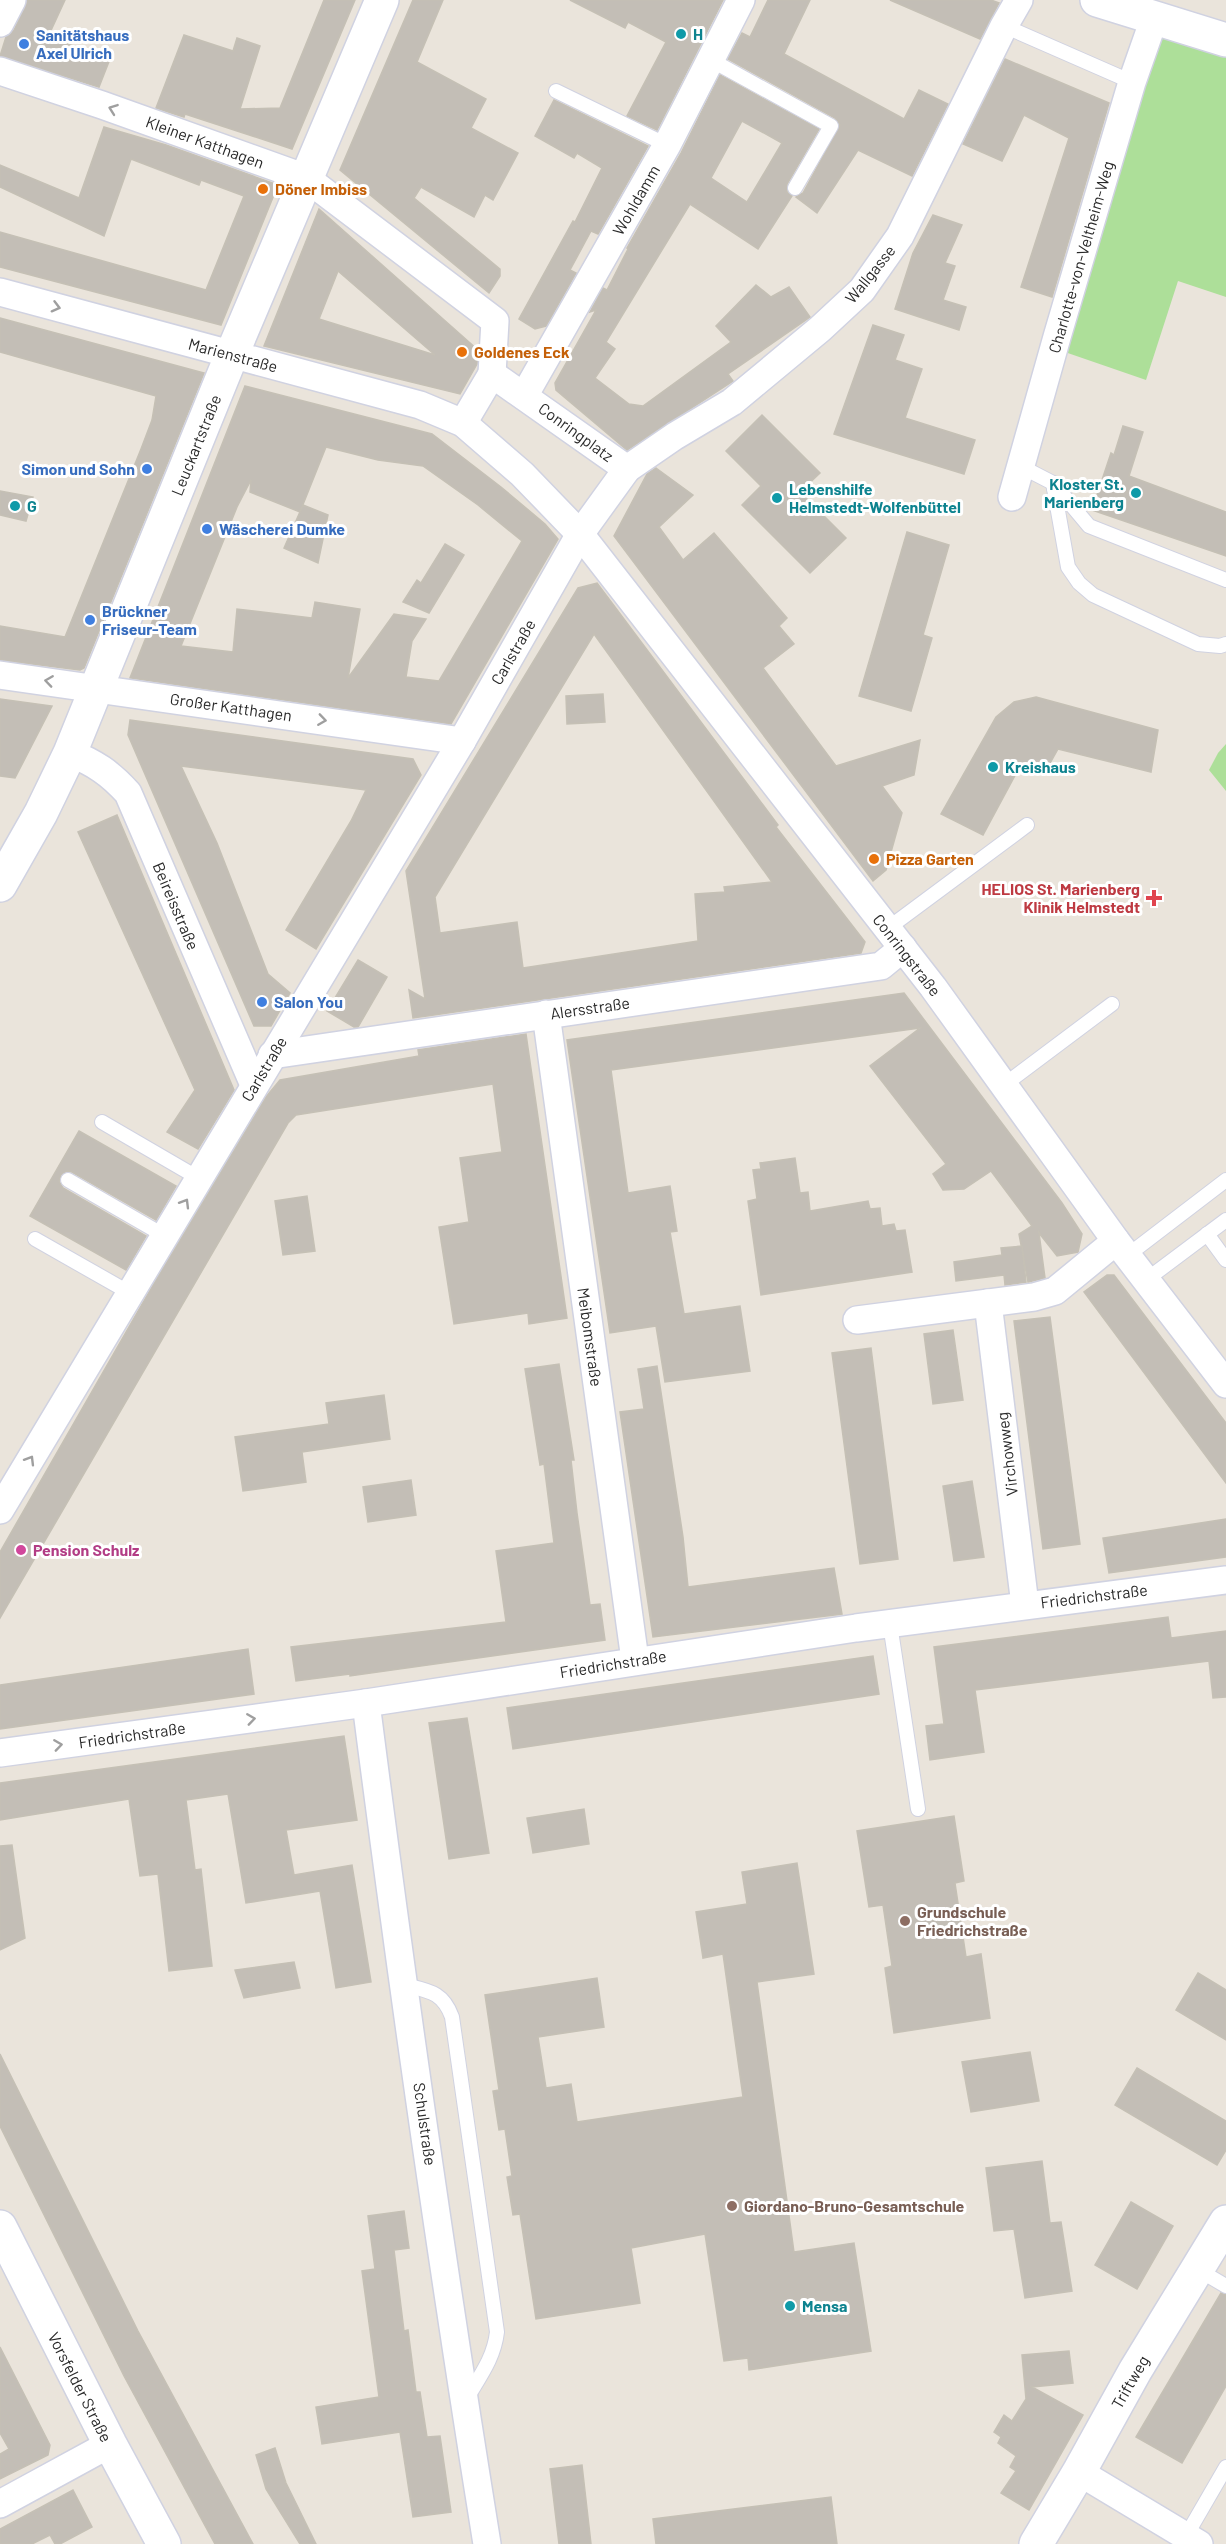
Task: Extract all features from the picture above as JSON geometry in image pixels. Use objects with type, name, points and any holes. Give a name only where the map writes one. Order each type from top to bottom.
[{"type":"main road","name":"Leuckartstraße","points":[[0,885],[41,813],[70,753],[232,354],[382,0]]},
{"type":"main road","points":[[1096,0],[1226,40]]},
{"type":"main road","name":"Triftweg","points":[[1036,2544],[1080,2472],[1135,2371],[1226,2223]]},
{"type":"main road","name":"Vorsfelder Straße","points":[[0,2227],[110,2444],[164,2544]]},
{"type":"street","points":[[0,23],[12,0]]},
{"type":"street","name":"Wohldamm","points":[[524,396],[667,145],[741,0]]},
{"type":"street","name":"Wallgasse","points":[[627,469],[675,436],[732,402],[820,329],[862,290],[900,236],[1019,0]]},
{"type":"street","name":"Charlotte-von-Veltheim-Weg","points":[[1012,497],[1132,82],[1154,18]]},
{"type":"street","name":"Kleiner Katthagen","points":[[0,71],[306,178],[495,321],[492,374]]},
{"type":"street","name":"Marienstraße","points":[[0,292],[420,405],[463,423]]},
{"type":"street","points":[[492,374],[463,423],[522,474],[580,534]]},
{"type":"street","name":"Conringplatz","points":[[492,374],[627,469],[580,534]]},
{"type":"street","name":"Carlstraße","points":[[0,1510],[462,741],[580,534]]},
{"type":"street","name":"Conringstraße","points":[[580,534],[895,939],[1122,1248],[1226,1384]]},
{"type":"street","name":"Großer Katthagen","points":[[0,675],[462,741]]},
{"type":"street","name":"Beireisstraße","points":[[70,753],[86,759],[112,775],[128,793],[254,1085]]},
{"type":"street","name":"Alersstraße","points":[[272,1056],[881,966],[895,939]]},
{"type":"street","name":"Meibomstraße","points":[[546,1014],[635,1660]]},
{"type":"street","points":[[857,1320],[1034,1297],[1055,1291],[1122,1248]]},
{"type":"street","name":"Virchowweg","points":[[988,1304],[1025,1605]]},
{"type":"street","name":"Friedrichstraße","points":[[0,1753],[366,1704],[635,1660],[890,1624],[1226,1580]]},
{"type":"street","name":"Schulstraße","points":[[366,1704],[388,1878],[464,2402],[487,2544]]},
{"type":"street","points":[[0,2504],[110,2444]]},
{"type":"street","points":[[1080,2472],[1184,2539]]},
{"type":"lane","points":[[1004,26],[1132,82]]},
{"type":"lane","points":[[711,60],[831,126],[795,188]]},
{"type":"lane","points":[[556,91],[667,145]]},
{"type":"lane","points":[[1020,466],[1053,483],[1089,526],[1226,580]]},
{"type":"lane","points":[[1053,483],[1068,567],[1079,583],[1093,595],[1198,644],[1220,646],[1226,644]]},
{"type":"lane","points":[[895,939],[1027,825]]},
{"type":"lane","points":[[1004,1085],[1112,1004]]},
{"type":"lane","points":[[102,1122],[200,1179]]},
{"type":"lane","points":[[68,1180],[165,1236]]},
{"type":"lane","points":[[1122,1248],[1226,1180]]},
{"type":"lane","points":[[1146,1280],[1226,1220]]},
{"type":"lane","points":[[1207,1234],[1226,1260]]},
{"type":"lane","points":[[35,1239],[130,1293]]},
{"type":"lane","points":[[890,1624],[918,1809]]},
{"type":"lane","points":[[405,1985],[434,1993],[447,2004],[452,2018],[497,2332],[490,2362],[464,2402]]},
{"type":"lane","points":[[1197,2269],[1226,2286]]},
{"type":"lane","points":[[1184,2539],[1226,2467]]},
{"type":"green space","points":[[1156,36],[1226,54],[1226,297],[1178,281],[1146,380],[1059,350]]},
{"type":"green space","points":[[1226,744],[1226,791],[1209,770]]},
{"type":"building","points":[[28,0],[65,0],[48,37],[110,59],[99,87],[0,56],[6,37],[14,30]]},
{"type":"building","points":[[324,0],[355,0],[292,149],[185,114],[184,117],[156,108],[184,35],[233,51],[237,38],[260,46],[240,109],[280,108]]},
{"type":"building","points":[[413,0],[443,0],[417,62],[486,99],[471,128],[518,153],[493,200],[485,195],[474,217],[421,187],[414,198],[500,269],[500,276],[489,293],[340,170]]},
{"type":"building","points":[[570,0],[723,0],[657,130],[627,116],[666,42],[628,22],[625,28]]},
{"type":"building","points":[[768,0],[810,0],[784,54],[904,119],[919,90],[948,104],[912,176],[858,150],[817,213],[796,197],[803,193],[840,125],[835,118],[728,59],[742,33],[750,37]]},
{"type":"building","points":[[890,0],[991,0],[999,3],[980,39]]},
{"type":"building","points":[[1005,59],[1109,103],[1052,297],[1021,287],[1069,138],[1024,115],[1002,161],[963,144]]},
{"type":"building","points":[[720,75],[819,129],[787,184],[787,192],[792,196],[758,249],[690,204],[606,342],[615,349],[595,378],[629,404],[643,406],[731,342],[716,326],[756,285],[771,297],[789,287],[810,317],[728,374],[733,381],[627,450],[556,390],[555,383],[596,310],[590,312],[603,288],[607,290],[627,248],[681,153]],"holes":[[[742,121],[782,143],[747,202],[711,178]]]},
{"type":"building","points":[[554,100],[648,146],[598,234],[591,231],[570,270],[576,273],[546,326],[535,329],[519,319],[573,221],[575,222],[602,168],[577,153],[574,158],[535,136]]},
{"type":"building","points":[[104,127],[166,145],[278,185],[221,325],[0,267],[0,232],[206,290],[244,196],[201,180],[199,185],[131,159],[104,236],[0,187],[0,165],[79,198]]},
{"type":"building","points":[[319,209],[478,350],[477,364],[460,394],[264,346]],"holes":[[[338,271],[435,355],[319,319]]]},
{"type":"building","points":[[933,215],[962,225],[945,263],[955,266],[943,300],[966,307],[959,330],[895,309],[913,253]]},
{"type":"building","points":[[0,318],[204,373],[84,668],[80,670],[0,660],[0,626],[65,637],[152,420],[156,396],[0,352]]},
{"type":"building","points":[[873,325],[904,335],[895,360],[922,369],[905,418],[975,440],[964,474],[834,434]]},
{"type":"building","points":[[245,386],[432,434],[501,487],[545,524],[558,539],[451,724],[130,678]],"holes":[[[326,447],[378,460],[423,466],[478,505],[522,541],[439,681],[406,677],[412,641],[426,619],[394,614],[348,678],[360,609],[315,602],[312,618],[237,609],[233,652],[181,646],[237,507],[251,480],[250,492],[300,512]]]},
{"type":"building","name":"Lebenshilfe Helmstedt-Wolfenbüttel","points":[[762,415],[820,473],[800,492],[846,538],[810,573],[742,505],[761,486],[726,451]]},
{"type":"building","name":"Kloster St. Marienberg","points":[[1123,426],[1143,432],[1129,476],[1226,512],[1226,556],[1092,510],[1111,453],[1114,455]]},
{"type":"building","points":[[656,468],[693,495],[659,527],[683,560],[714,533],[787,618],[779,626],[794,644],[763,668],[836,766],[920,740],[914,775],[882,786],[902,813],[886,870],[873,881],[614,536],[647,474]]},
{"type":"building","name":"G","points":[[0,491],[33,497],[26,521],[0,515]]},
{"type":"building","points":[[303,505],[328,515],[318,563],[284,548]]},
{"type":"building","points":[[907,532],[949,545],[923,635],[932,638],[911,711],[859,696]]},
{"type":"building","points":[[445,544],[464,555],[429,613],[403,602],[417,580],[421,583]]},
{"type":"building","points":[[597,583],[778,825],[776,827],[865,942],[861,953],[413,1018],[409,990],[425,999],[406,871],[578,588]],"holes":[[[594,634],[772,882],[724,887],[725,892],[695,894],[698,941],[523,968],[517,922],[440,933],[435,897]]]},
{"type":"building","points":[[603,694],[605,722],[567,724],[566,696]]},
{"type":"building","name":"Kreishaus","points":[[1036,697],[1158,730],[1151,772],[1058,749],[1049,765],[1043,769],[1019,768],[983,835],[941,814],[996,717],[1014,702]]},
{"type":"building","points":[[0,699],[52,706],[15,778],[0,776]]},
{"type":"building","points":[[130,720],[413,759],[421,775],[316,949],[286,930],[351,821],[366,790],[181,766],[217,843],[268,974],[290,993],[271,1026],[254,1026],[128,735]]},
{"type":"building","points":[[117,815],[234,1090],[198,1149],[167,1132],[195,1090],[78,832]]},
{"type":"building","points":[[358,960],[387,977],[358,1027],[354,1027],[327,1011]]},
{"type":"building","points":[[904,993],[1062,1203],[1082,1234],[1078,1252],[1057,1256],[1039,1233],[1045,1278],[1028,1282],[1019,1234],[1032,1226],[991,1171],[964,1189],[943,1190],[933,1174],[946,1164],[870,1066],[920,1028],[611,1070],[628,1193],[670,1186],[677,1231],[670,1232],[684,1314],[740,1306],[750,1371],[665,1382],[656,1326],[610,1333],[567,1040]]},
{"type":"building","points":[[526,1034],[567,1318],[529,1324],[528,1313],[454,1324],[439,1227],[469,1222],[460,1158],[502,1152],[493,1084],[296,1115],[288,1123],[0,1618],[0,1552],[153,1285],[266,1097],[280,1080],[419,1056],[418,1050]]},
{"type":"building","points":[[79,1131],[176,1186],[156,1220],[72,1172],[67,1171],[61,1175],[59,1181],[63,1188],[146,1236],[126,1270],[30,1216]]},
{"type":"building","points":[[795,1158],[800,1193],[808,1192],[810,1211],[868,1201],[870,1209],[880,1208],[882,1226],[894,1224],[896,1231],[905,1230],[912,1272],[761,1295],[748,1201],[757,1199],[753,1170],[761,1169],[760,1163]]},
{"type":"building","points":[[307,1196],[315,1251],[283,1255],[275,1201]]},
{"type":"building","points":[[1022,1246],[1026,1282],[1005,1285],[1004,1275],[956,1281],[954,1262],[1002,1255],[1001,1248]]},
{"type":"building","points":[[1107,1275],[1114,1275],[1226,1423],[1226,1483],[1084,1292]]},
{"type":"building","points":[[1050,1317],[1080,1544],[1043,1549],[1014,1321]]},
{"type":"building","points":[[953,1330],[963,1400],[933,1404],[924,1334]]},
{"type":"building","points":[[871,1348],[898,1559],[860,1564],[832,1353]]},
{"type":"building","points":[[559,1364],[574,1460],[571,1460],[590,1605],[600,1604],[605,1640],[350,1676],[350,1674],[296,1681],[291,1647],[506,1622],[496,1551],[554,1543],[544,1464],[540,1465],[525,1369]]},
{"type":"building","points":[[657,1366],[683,1537],[688,1587],[834,1568],[842,1614],[653,1637],[620,1412],[644,1409],[638,1369]]},
{"type":"building","points":[[384,1395],[390,1439],[302,1452],[306,1482],[243,1491],[235,1437],[329,1424],[326,1403]]},
{"type":"building","points":[[411,1480],[416,1515],[368,1522],[363,1487]]},
{"type":"building","points":[[972,1481],[984,1557],[954,1561],[943,1486]]},
{"type":"building","points":[[1226,1519],[1226,1557],[1109,1573],[1103,1538]]},
{"type":"building","points":[[1168,1617],[1171,1638],[1226,1631],[1226,1697],[1213,1698],[1209,1661],[975,1690],[984,1752],[930,1760],[926,1726],[944,1724],[934,1647]]},
{"type":"building","points":[[248,1649],[254,1694],[0,1729],[0,1685]]},
{"type":"building","points":[[873,1656],[879,1694],[513,1749],[507,1708]]},
{"type":"building","points":[[467,1718],[489,1853],[449,1859],[429,1723]]},
{"type":"building","points":[[344,1736],[357,1820],[286,1830],[294,1875],[352,1865],[371,1982],[336,1988],[320,1891],[246,1903],[228,1794],[186,1800],[195,1870],[201,1869],[212,1966],[169,1971],[158,1874],[140,1876],[129,1799],[0,1820],[0,1783]]},
{"type":"building","points":[[584,1809],[589,1844],[533,1853],[527,1818]]},
{"type":"building","points":[[954,1816],[964,1881],[955,1883],[966,1957],[981,1954],[990,2018],[894,2033],[885,1968],[892,1966],[883,1905],[869,1907],[857,1831]]},
{"type":"building","points":[[12,1845],[25,1938],[0,1950],[0,1846]]},
{"type":"building","points":[[797,1863],[814,1974],[757,1982],[794,2252],[854,2243],[871,2351],[749,2370],[748,2358],[724,2361],[705,2234],[631,2248],[640,2303],[536,2319],[520,2214],[513,2215],[507,2177],[512,2176],[505,2129],[499,2130],[493,2091],[499,2090],[485,1995],[597,1978],[604,2027],[538,2037],[546,2088],[571,2084],[577,2122],[743,2097],[723,1954],[703,1958],[696,1912],[747,1904],[742,1872]]},
{"type":"building","points":[[294,1962],[300,1988],[244,1998],[235,1970]]},
{"type":"building","points":[[1198,1973],[1226,1990],[1226,2040],[1176,2010]]},
{"type":"building","points":[[1030,2052],[1039,2101],[971,2112],[962,2062]]},
{"type":"building","points":[[0,2054],[138,2331],[253,2544],[215,2544],[124,2376],[0,2126]]},
{"type":"building","points":[[1137,2068],[1226,2121],[1226,2150],[1217,2165],[1115,2105]]},
{"type":"building","points":[[1042,2161],[1050,2223],[1061,2222],[1072,2291],[1025,2298],[1014,2229],[994,2231],[986,2168]]},
{"type":"building","points":[[1131,2202],[1173,2226],[1137,2289],[1095,2265]]},
{"type":"building","points":[[404,2211],[409,2248],[394,2250],[404,2331],[408,2330],[416,2392],[420,2392],[427,2437],[440,2436],[451,2512],[413,2517],[400,2432],[322,2444],[316,2407],[379,2397],[362,2271],[375,2269],[368,2216]]},
{"type":"building","points":[[1221,2293],[1226,2295],[1226,2386],[1182,2463],[1136,2437]]},
{"type":"building","points":[[0,2347],[50,2445],[48,2455],[0,2479],[0,2454],[9,2449],[0,2433]]},
{"type":"building","points":[[1069,2351],[1073,2383],[1032,2387],[1083,2415],[1029,2510],[1001,2493],[1016,2471],[1010,2467],[1016,2456],[998,2443],[1001,2437],[994,2432],[1004,2415],[1012,2421],[1026,2399],[1022,2355]]},
{"type":"building","points":[[275,2448],[286,2483],[316,2544],[300,2544],[266,2489],[256,2455]]},
{"type":"building","points":[[582,2465],[591,2544],[559,2544],[550,2469]]},
{"type":"building","points":[[73,2490],[92,2527],[60,2544],[55,2544],[50,2535],[32,2544],[0,2544],[0,2529]]},
{"type":"building","points":[[831,2497],[837,2544],[656,2544],[653,2519]]},
{"type":"place","name":"H","points":[[681,34]]},
{"type":"place","name":"Sanitätshaus Axel Ulrich","points":[[24,44]]},
{"type":"place","name":"Döner Imbiss","points":[[263,189]]},
{"type":"place","name":"Goldenes Eck","points":[[462,352]]},
{"type":"place","name":"Simon und Sohn","points":[[147,469]]},
{"type":"place","name":"Kloster St. Marienberg","points":[[1136,493]]},
{"type":"place","name":"Lebenshilfe Helmstedt-Wolfenbüttel","points":[[777,498]]},
{"type":"place","name":"G","points":[[15,506]]},
{"type":"place","name":"Wäscherei Dumke","points":[[207,529]]},
{"type":"place","name":"Brückner Friseur-Team","points":[[90,620]]},
{"type":"place","name":"Kreishaus","points":[[993,767]]},
{"type":"place","name":"Pizza Garten","points":[[874,859]]},
{"type":"place","name":"HELIOS St. Marienberg Klinik Helmstedt","points":[[1154,898]]},
{"type":"place","name":"Salon You","points":[[262,1002]]},
{"type":"place","name":"Pension Schulz","points":[[21,1550]]},
{"type":"place","name":"Grundschule Friedrichstraße","points":[[905,1921]]},
{"type":"place","name":"Giordano-Bruno-Gesamtschule","points":[[732,2206]]},
{"type":"place","name":"Mensa","points":[[790,2306]]}]
